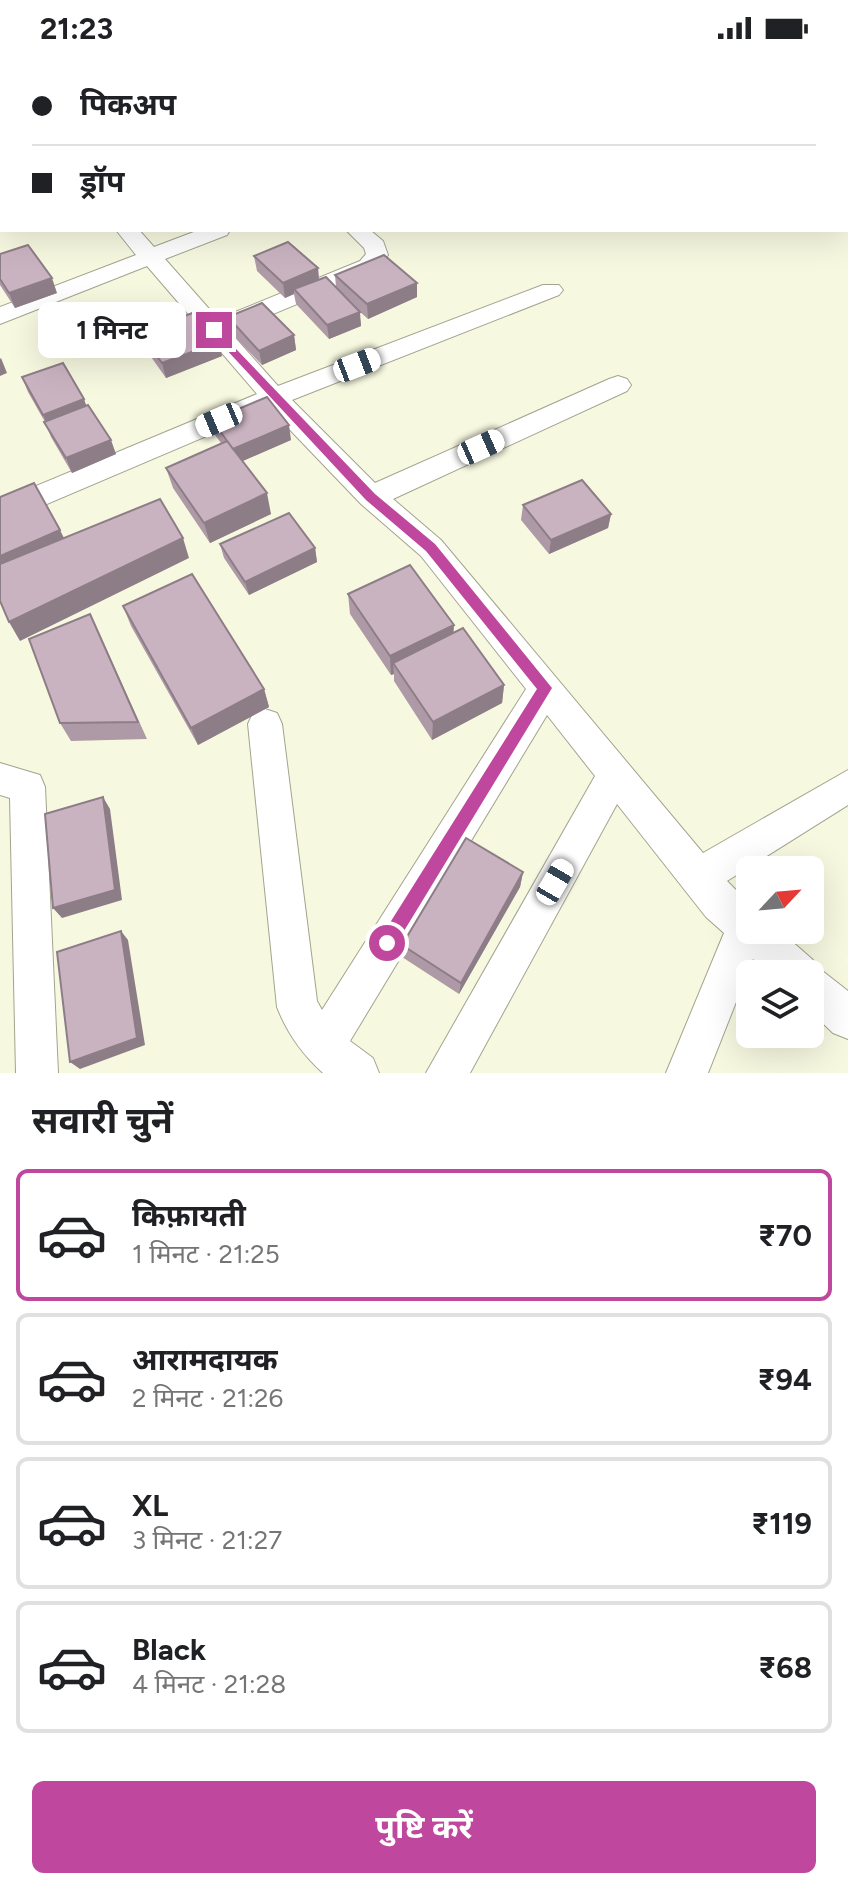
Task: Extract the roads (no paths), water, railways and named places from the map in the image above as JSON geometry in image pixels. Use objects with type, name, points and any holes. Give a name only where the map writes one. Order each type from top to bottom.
[{"type":"street","points":[[129,232],[274,397],[371,497],[431,548],[699,877],[736,917]]},
{"type":"street","points":[[0,316],[214,232]]},
{"type":"street","points":[[214,330],[368,266],[377,255],[375,246],[359,232]]},
{"type":"street","points":[[0,513],[274,397],[551,290]]},
{"type":"street","points":[[371,497],[618,385]]},
{"type":"street","points":[[324,1045],[545,688]]},
{"type":"street","points":[[265,724],[297,1007],[311,1032],[358,1073]]},
{"type":"street","points":[[447,1073],[616,773]]},
{"type":"street","points":[[0,779],[27,787],[37,1073]]},
{"type":"street","points":[[699,877],[848,786]]},
{"type":"street","points":[[687,1073],[739,944]]},
{"type":"street","points":[[764,944],[783,960]]},
{"type":"street","points":[[824,997],[848,1018]]}]
